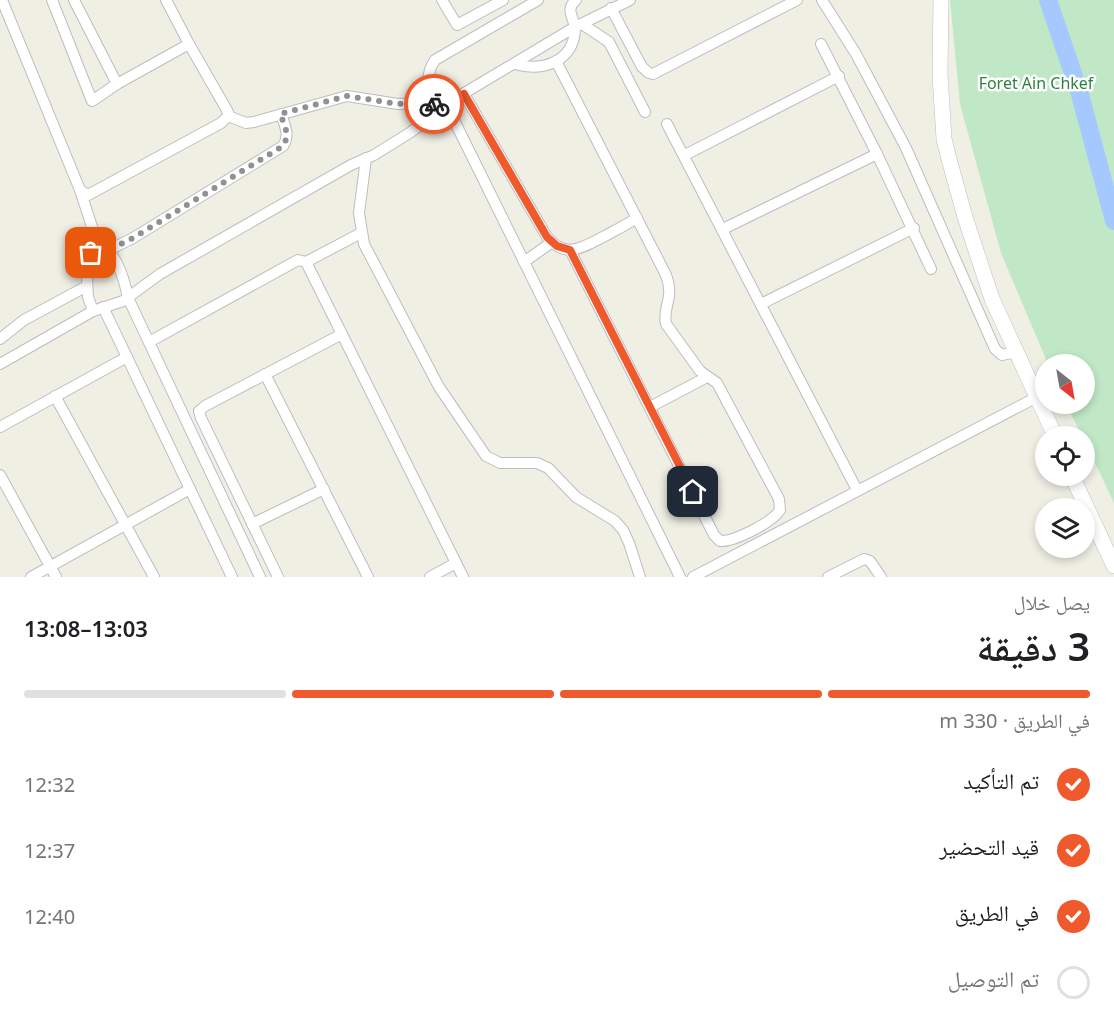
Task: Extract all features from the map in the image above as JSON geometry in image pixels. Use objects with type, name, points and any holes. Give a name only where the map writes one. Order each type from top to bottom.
[{"type":"street","points":[[2,0],[80,190],[95,236],[109,249],[122,272],[128,298],[260,577]]},
{"type":"street","points":[[52,0],[92,101],[117,84],[189,44]]},
{"type":"street","points":[[74,0],[117,84]]},
{"type":"street","points":[[166,0],[228,112],[228,116]]},
{"type":"street","points":[[442,0],[457,25],[503,0]]},
{"type":"street","points":[[538,0],[435,60],[428,73],[428,86],[524,262],[680,577]]},
{"type":"street","points":[[576,0],[570,12],[578,26],[609,42],[645,112]]},
{"type":"street","points":[[0,364],[98,309],[128,298],[160,274],[411,132],[439,106],[464,94],[578,26],[630,0]]},
{"type":"street","points":[[611,8],[642,67],[653,74],[796,0]]},
{"type":"street","points":[[822,0],[856,54],[906,148],[995,349],[1002,355],[1016,352]]},
{"type":"street","points":[[941,0],[940,75],[944,138],[949,159],[992,299],[1035,393]]},
{"type":"street","points":[[489,8],[498,23]]},
{"type":"street","points":[[515,63],[526,67],[538,67],[556,61],[568,50],[578,26]]},
{"type":"street","points":[[821,44],[914,228],[931,268]]},
{"type":"street","points":[[556,61],[669,284],[671,292],[665,316],[666,324],[700,371],[717,383],[781,506],[778,514],[727,542],[720,541],[714,534],[570,250]]},
{"type":"street","points":[[685,155],[839,76]]},
{"type":"street","points":[[464,94],[552,242],[557,246],[570,250],[584,247],[637,219]]},
{"type":"street","points":[[228,116],[246,123],[347,96],[398,104],[439,106]]},
{"type":"street","points":[[91,253],[109,249],[133,238],[283,146],[287,139],[287,129],[280,114]]},
{"type":"street","points":[[80,190],[84,194],[92,194],[221,123],[228,116]]},
{"type":"street","points":[[668,124],[857,490]]},
{"type":"street","points":[[723,229],[877,154]]},
{"type":"street","points":[[366,158],[358,213],[361,233],[372,264],[439,387],[486,456],[500,463],[537,464],[548,468],[576,497],[608,514],[623,530],[640,577]]},
{"type":"street","points":[[761,304],[914,228]]},
{"type":"street","points":[[149,342],[297,260],[306,262],[361,233]]},
{"type":"street","points":[[95,236],[87,277],[88,297],[98,309],[127,357],[232,577]]},
{"type":"street","points":[[524,262],[552,242]]},
{"type":"street","points":[[306,262],[463,577]]},
{"type":"street","points":[[0,339],[24,320],[87,286]]},
{"type":"street","points":[[278,577],[199,411],[342,334]]},
{"type":"street","points":[[0,427],[127,357]]},
{"type":"street","points":[[265,374],[368,577]]},
{"type":"street","points":[[650,407],[707,377]]},
{"type":"street","points":[[56,396],[154,577]]},
{"type":"street","points":[[693,577],[1035,398]]},
{"type":"street","points":[[0,475],[56,577]]},
{"type":"street","points":[[1077,486],[1114,567]]},
{"type":"street","points":[[32,577],[190,489]]},
{"type":"street","points":[[252,524],[324,489]]},
{"type":"street","points":[[751,530],[758,544]]},
{"type":"street","points":[[828,577],[864,560],[870,561],[880,577]]},
{"type":"street","points":[[430,577],[456,563]]},
{"type":"green space","name":"Foret Ain Chkef","points":[[950,0],[1114,0],[1114,503],[1095,463],[1095,426],[1077,426],[1071,414],[1095,414],[1095,354],[1044,354],[1001,253],[960,104]]},
{"type":"waterway","points":[[1048,0],[1079,91],[1114,221]]},
{"type":"way so far","points":[[91,253],[115,247],[133,238],[283,146],[287,139],[287,129],[280,114],[347,96],[398,104],[433,102],[434,104]]},
{"type":"route","points":[[434,104],[437,111],[464,94],[547,237],[557,246],[570,250],[693,492]]}]
